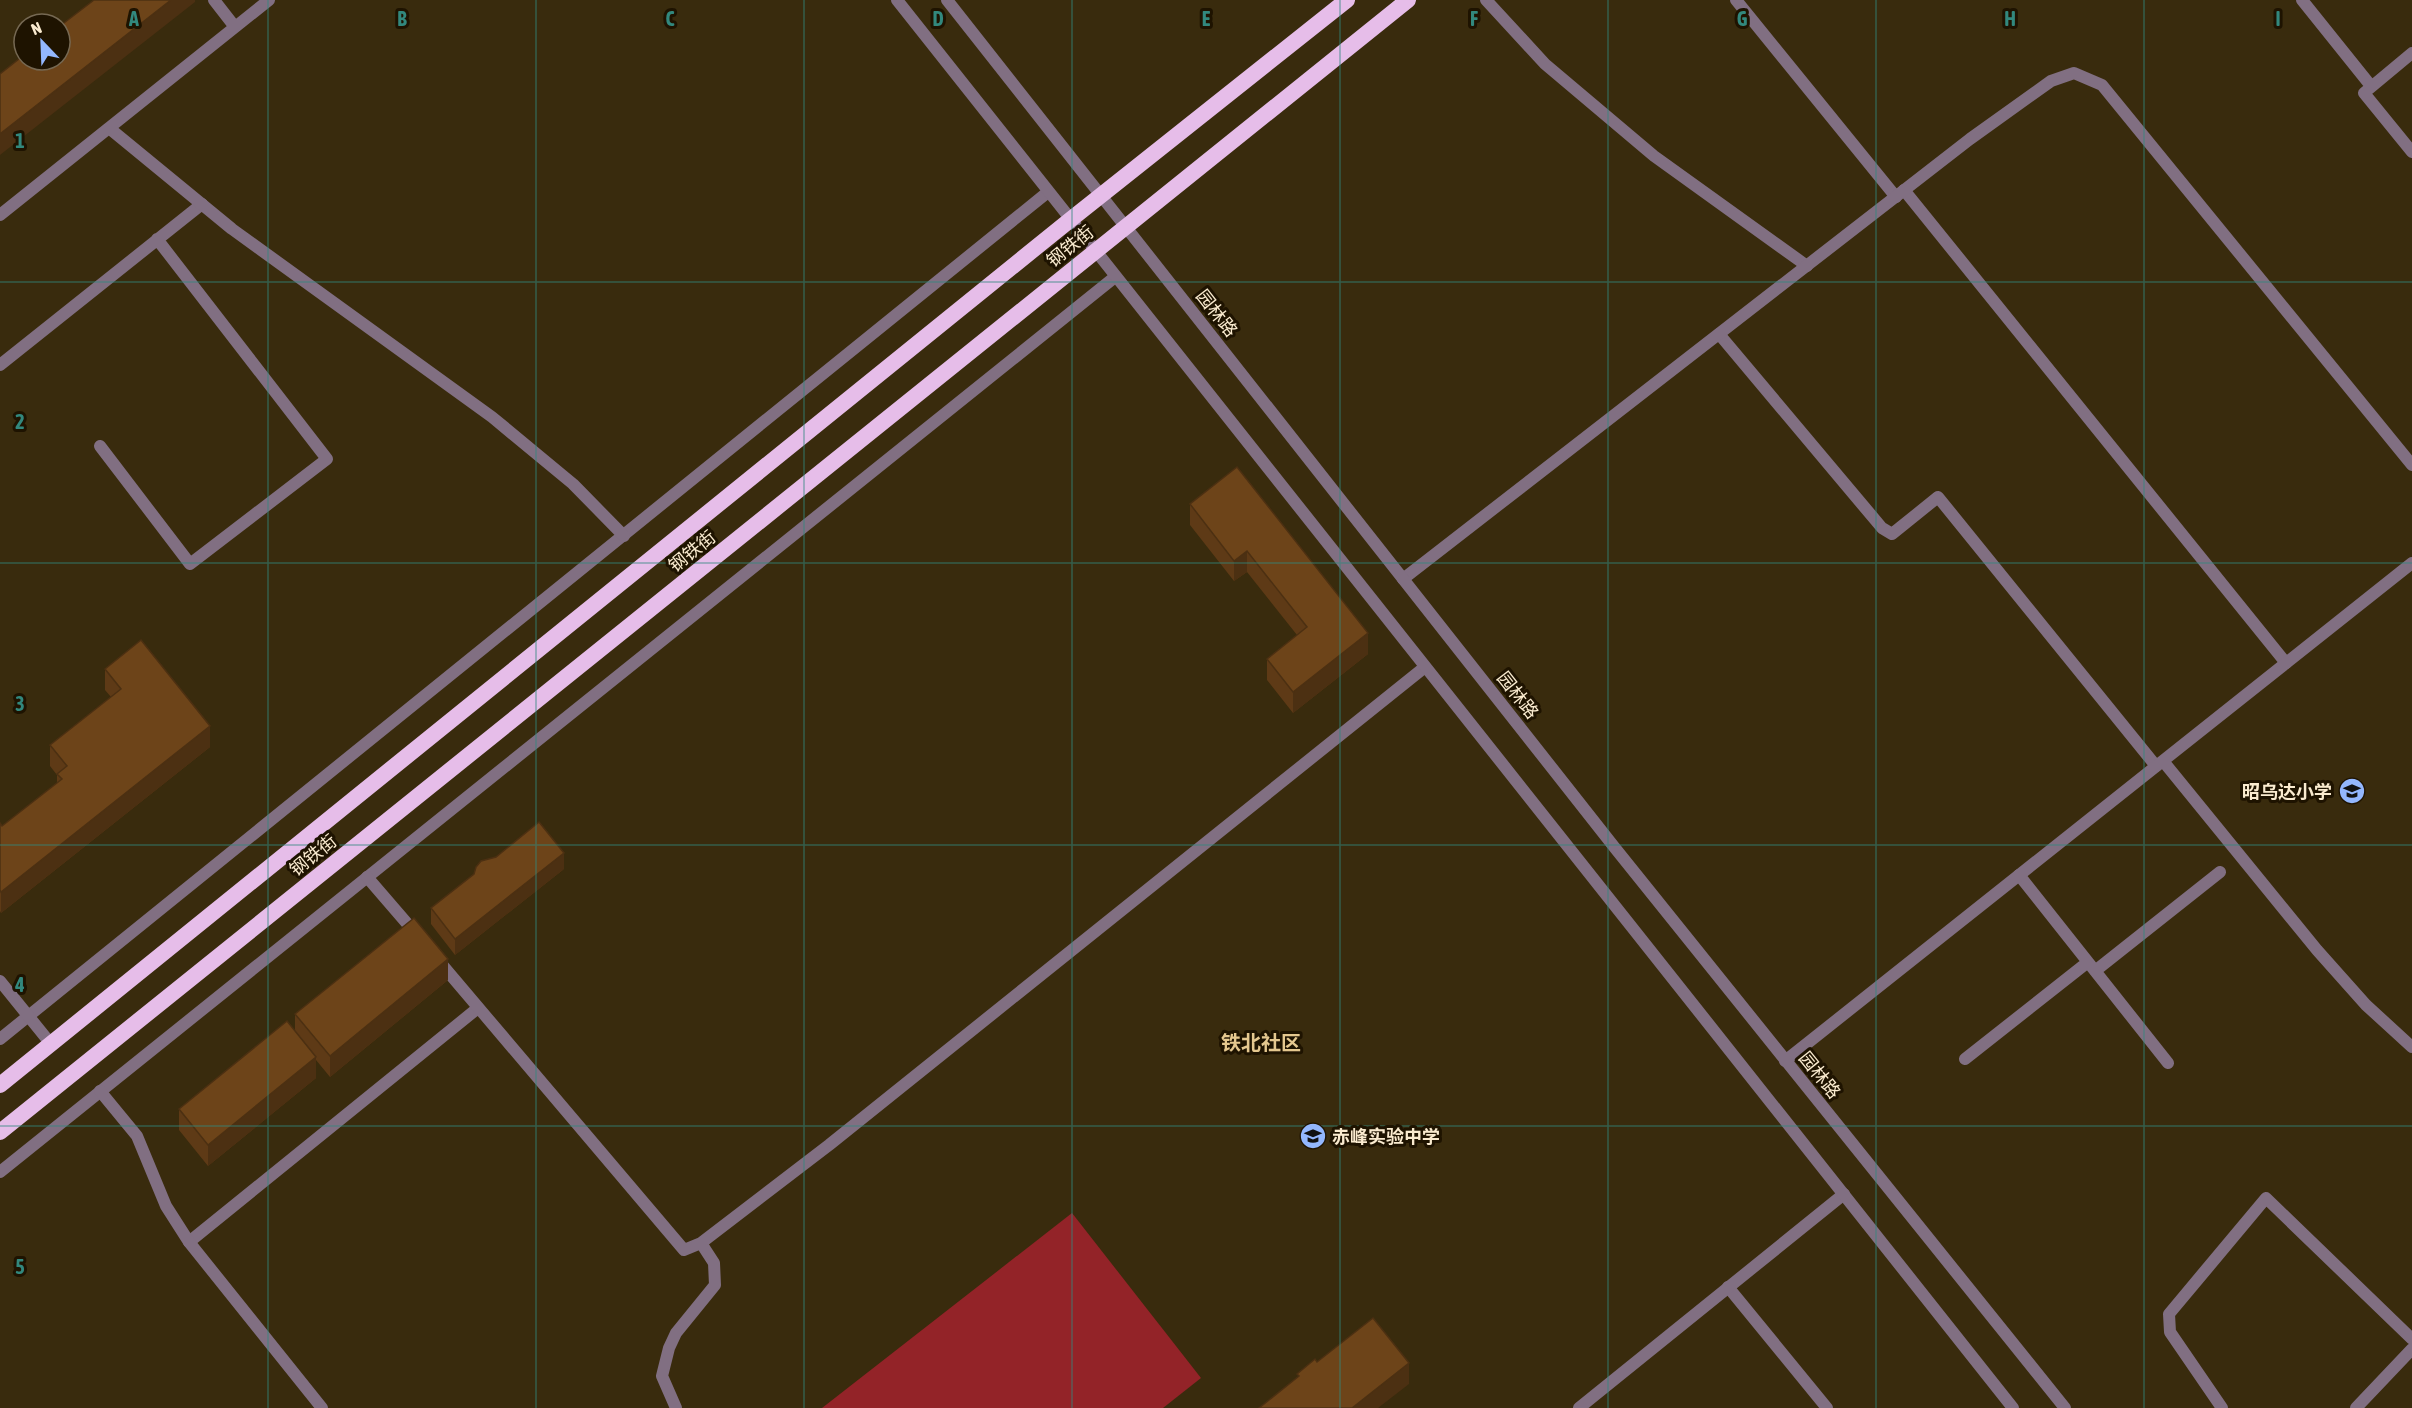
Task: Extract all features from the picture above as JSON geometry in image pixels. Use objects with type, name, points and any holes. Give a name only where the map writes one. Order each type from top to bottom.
[{"type":"highway","name":"钢铁街","points":[[0,1085],[1101,195],[1347,0]]},
{"type":"highway","name":"钢铁街","points":[[0,1132],[1408,0]]},
{"type":"street","points":[[214,0],[235,27]]},
{"type":"street","points":[[0,215],[269,0]]},
{"type":"street","points":[[897,0],[2013,1408]]},
{"type":"street","name":"园林路","points":[[947,0],[1785,1061],[2066,1408]]},
{"type":"street","points":[[1486,0],[1545,64],[1645,148],[1807,266]]},
{"type":"street","points":[[1736,0],[1900,194],[2286,663]]},
{"type":"street","points":[[2302,0],[2371,86]]},
{"type":"street","points":[[2412,53],[2364,93],[2412,152]]},
{"type":"street","points":[[1403,579],[1900,194],[2050,81],[2074,74],[2102,85],[2412,465]]},
{"type":"street","points":[[109,128],[242,236],[492,417],[573,484],[624,536]]},
{"type":"street","points":[[0,1040],[1048,192]]},
{"type":"street","points":[[0,365],[202,204]]},
{"type":"street","points":[[100,446],[190,564],[327,459],[158,239]]},
{"type":"street","points":[[0,1172],[1115,277]]},
{"type":"street","points":[[1719,334],[1882,528],[1892,534],[1938,497],[2317,950],[2366,1005],[2412,1047]]},
{"type":"street","points":[[1785,1061],[2412,562]]},
{"type":"street","points":[[367,877],[684,1250],[701,1243],[829,1145],[1425,667]]},
{"type":"street","points":[[1965,1059],[2220,872]]},
{"type":"street","points":[[2019,875],[2168,1063]]},
{"type":"street","points":[[0,981],[51,1044]]},
{"type":"street","points":[[189,1242],[478,1008]]},
{"type":"street","points":[[100,1091],[137,1136],[166,1206],[189,1242],[322,1408]]},
{"type":"street","points":[[1579,1408],[1844,1194]]},
{"type":"street","points":[[2222,1408],[2170,1332],[2169,1314],[2266,1198],[2412,1339]]},
{"type":"street","points":[[676,1408],[662,1376],[669,1348],[676,1333],[715,1285],[714,1263],[701,1243]]},
{"type":"street","points":[[1728,1287],[1827,1408]]},
{"type":"street","points":[[2356,1408],[2412,1349]]},
{"type":"shaded area","points":[[1072,1213],[1201,1378],[1163,1408],[822,1408]]},
{"type":"building","points":[[94,0],[171,0],[0,134],[0,74],[12,64],[12,72],[72,72],[72,17]]},
{"type":"building","points":[[1237,467],[1368,633],[1293,692],[1267,659],[1307,627],[1247,551],[1234,561],[1190,504]]},
{"type":"building","points":[[141,640],[210,726],[1,892],[0,823],[2,826],[62,779],[57,774],[67,766],[50,745],[121,689],[105,669]]},
{"type":"building","points":[[539,822],[564,853],[455,939],[431,908],[474,874],[481,861],[496,857]]},
{"type":"building","points":[[414,918],[448,959],[330,1056],[295,1014]]},
{"type":"building","points":[[287,1021],[316,1057],[208,1145],[179,1109]]},
{"type":"building","points":[[1373,1318],[1409,1363],[1352,1408],[1259,1408],[1299,1376],[1297,1374],[1315,1359],[1317,1362]]},
{"type":"place","name":"昭乌达小学","points":[[2352,791]]},
{"type":"place","name":"赤峰实验中学","points":[[1313,1136]]},
{"type":"district","name":"铁北社区","points":[[1261,1042]]}]
